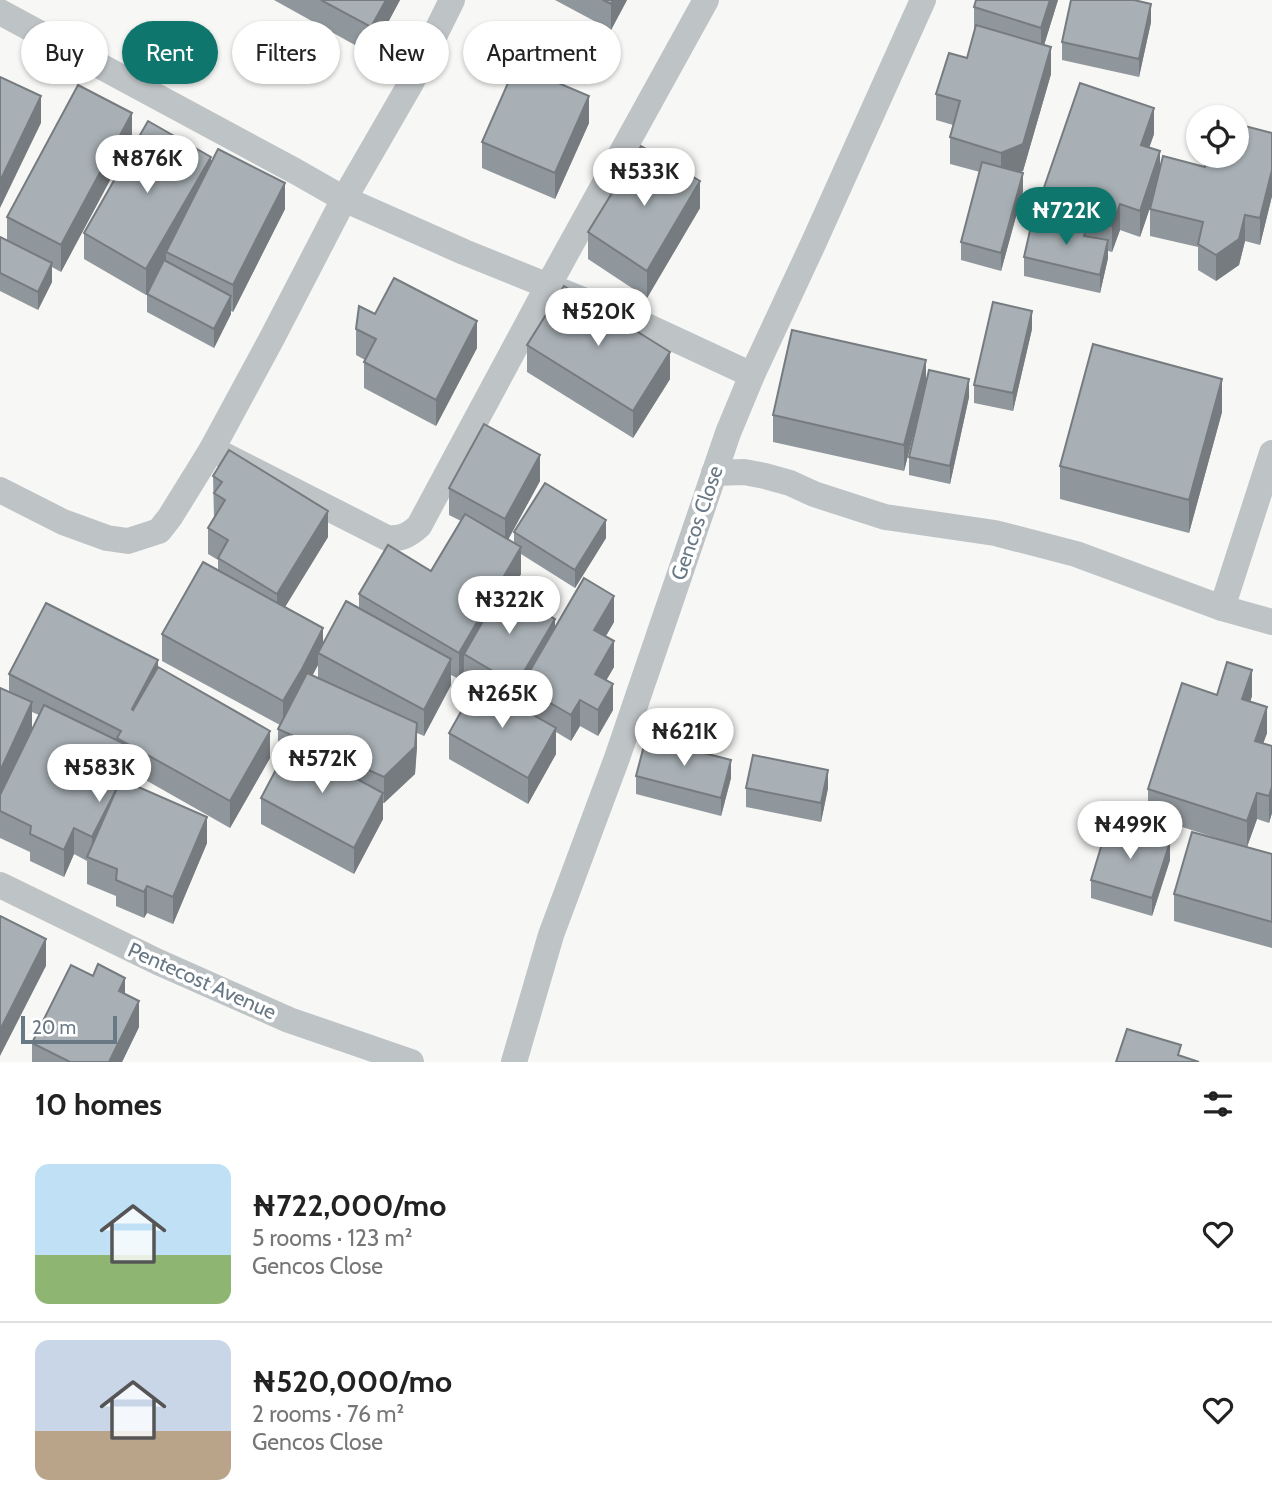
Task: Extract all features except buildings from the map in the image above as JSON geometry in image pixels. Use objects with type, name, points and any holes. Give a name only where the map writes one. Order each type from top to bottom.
[{"type":"street","points":[[0,490],[63,522],[107,537],[128,541],[159,531],[212,449],[344,199],[411,83],[452,0]]},
{"type":"street","points":[[212,449],[387,538],[400,539],[408,536],[419,526],[706,0]]},
{"type":"street","name":"Gencos Close","points":[[514,1062],[551,935],[617,758],[728,433],[923,0]]},
{"type":"street","points":[[0,12],[344,199],[464,252],[640,323],[752,375]]},
{"type":"street","points":[[1222,608],[1272,453]]},
{"type":"street","points":[[714,473],[744,472],[790,483],[814,494],[885,517],[995,533],[1076,554],[1222,608],[1272,622]]},
{"type":"street","name":"Pentecost Avenue","points":[[0,885],[158,962],[277,1015],[411,1062]]}]
